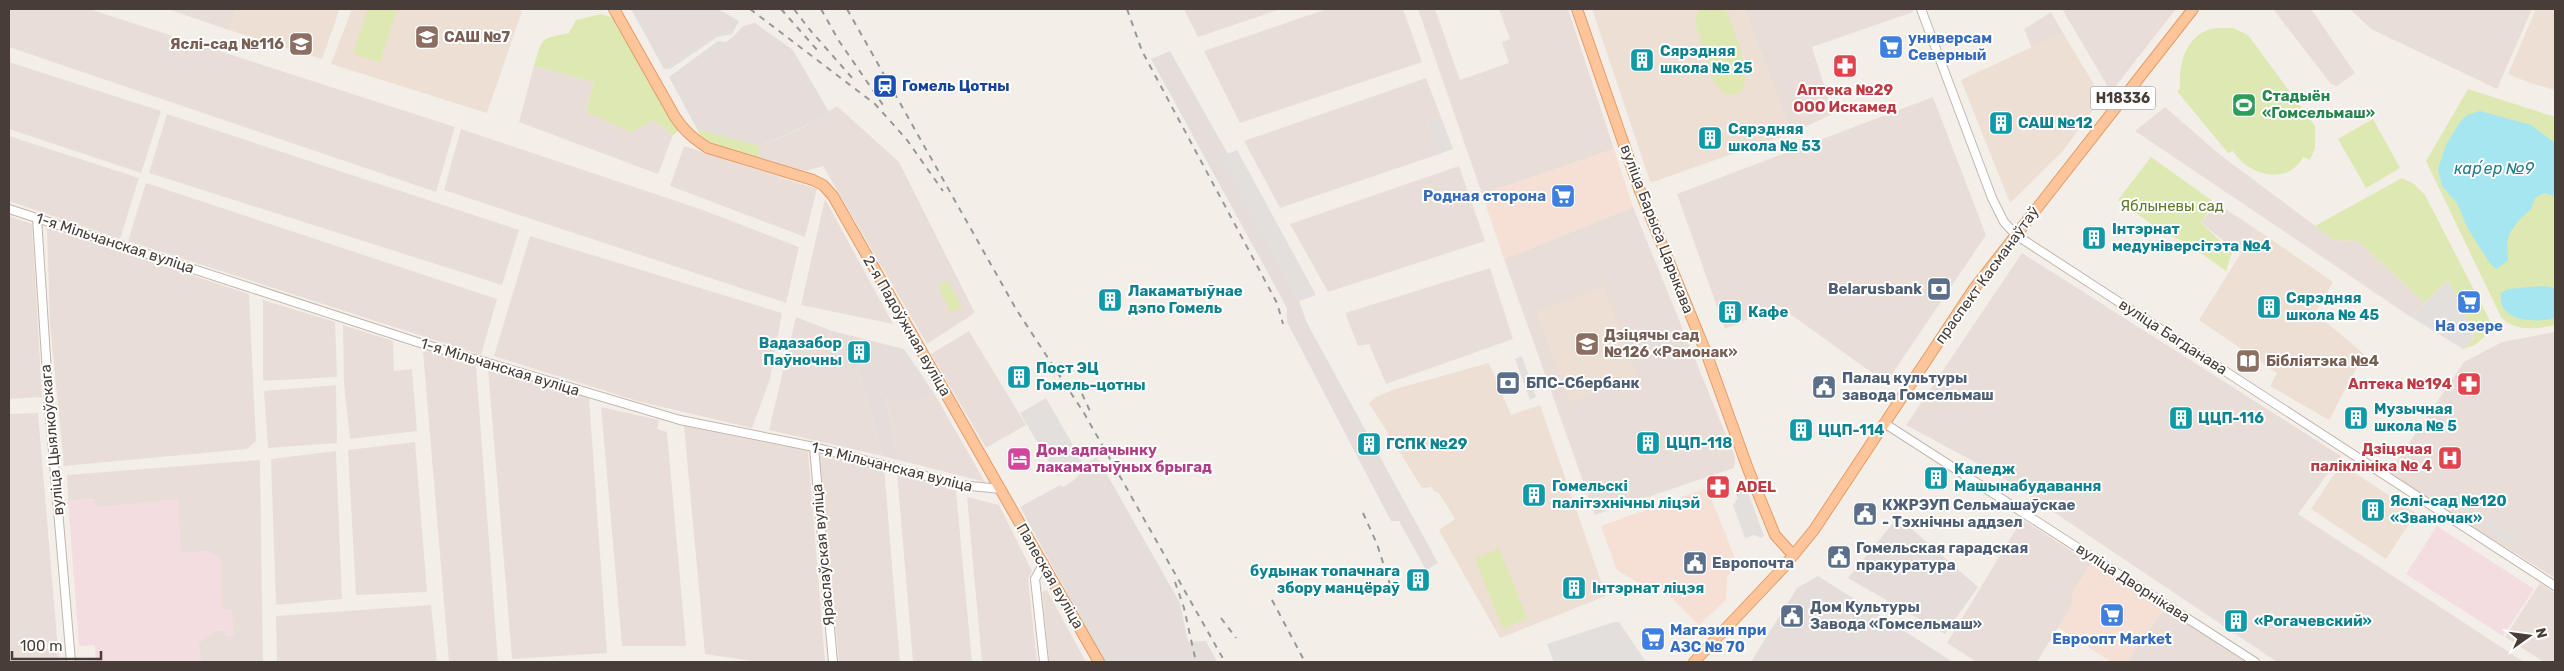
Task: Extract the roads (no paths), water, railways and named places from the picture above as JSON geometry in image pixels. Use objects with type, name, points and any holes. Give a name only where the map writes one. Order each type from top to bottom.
[{"type":"main road","name":"2-я Падоўжная вуліца","points":[[614,9],[684,131],[708,148],[820,182],[833,196],[1001,489]]},
{"type":"main road","name":"вуліца Барыса Царыкава","points":[[1577,9],[1640,190],[1707,355],[1751,476],[1775,536],[1793,555]]},
{"type":"main road","name":"праспект Касманаўтаў","points":[[1694,662],[1759,594],[1817,526],[1973,290],[2193,9]]},
{"type":"main road","name":"Палеская вуліца","points":[[1001,489],[1099,662]]},
{"type":"street","name":"вуліца Багданава","points":[[1921,9],[1992,198],[2004,222],[2016,235],[2555,586]]},
{"type":"street","name":"1-я Мільчанская вуліца","points":[[9,209],[418,342],[680,420],[814,447],[960,485],[1001,489]]},
{"type":"street","name":"вуліца Цыялкоўскага","points":[[37,218],[49,404],[71,662]]},
{"type":"street","name":"вуліца Дворнікава","points":[[1884,423],[2255,662]]},
{"type":"street","name":"Яраслаўская вуліца","points":[[814,447],[833,662]]},
{"type":"street","points":[[1044,563],[1035,579],[1044,662]]},
{"type":"water","name":"карʼер №9","points":[[2480,111],[2531,125],[2555,143],[2555,196],[2544,193],[2535,198],[2531,209],[2519,220],[2509,234],[2507,244],[2508,260],[2497,269],[2491,265],[2468,229],[2457,203],[2442,186],[2438,169],[2446,145],[2460,122],[2467,115]]},
{"type":"water","points":[[2543,286],[2555,288],[2555,318],[2547,320],[2520,319],[2505,310],[2501,303],[2501,293],[2508,289]]},
{"type":"railway","points":[[750,9],[875,104],[907,140],[943,191]]},
{"type":"railway","points":[[781,9],[818,51]]},
{"type":"railway","points":[[794,9],[854,80]]},
{"type":"railway","points":[[821,9],[839,41],[883,105]]},
{"type":"railway","points":[[847,9],[1016,309],[1084,413],[1225,662]]},
{"type":"railway","points":[[1127,9],[1142,51],[1277,303],[1283,324]]},
{"type":"railway","points":[[1077,383],[1090,411]]},
{"type":"railway","points":[[1363,513],[1377,544],[1394,597]]},
{"type":"railway","points":[[1175,582],[1184,608],[1196,662]]},
{"type":"railway","points":[[1272,600],[1305,662]]},
{"type":"railway","points":[[1221,618],[1236,638]]},
{"type":"place","name":"САШ №7","points":[[427,37]]},
{"type":"place","name":"Яслі-сад №116","points":[[301,44]]},
{"type":"place","name":"универсам Северный","points":[[1891,47]]},
{"type":"place","name":"Сярэдняя школа № 25","points":[[1642,60]]},
{"type":"place","name":"Аптека №29 ООО Искамед","points":[[1845,66]]},
{"type":"place","name":"Гомель Цотны","points":[[885,86]]},
{"type":"place","name":"Стадыён «Гомсельмаш»","points":[[2244,105]]},
{"type":"place","name":"САШ №12","points":[[2001,123]]},
{"type":"place","name":"Сярэдняя школа № 53","points":[[1710,138]]},
{"type":"place","name":"Родная сторона","points":[[1563,196]]},
{"type":"place","name":"Інтэрнат медуніверсітэта №4","points":[[2094,238]]},
{"type":"place","name":"Belarusbank","points":[[1939,289]]},
{"type":"place","name":"Лакаматыўнае дэпо Гомель","points":[[1110,300]]},
{"type":"place","name":"На озере","points":[[2469,302]]},
{"type":"place","name":"Сярэдняя школа № 45","points":[[2269,307]]},
{"type":"place","name":"Кафе","points":[[1730,312]]},
{"type":"place","name":"Дзіцячы сад №126 «Рамонак»","points":[[1587,344]]},
{"type":"place","name":"Вадазабор Паўночны","points":[[859,352]]},
{"type":"place","name":"Бібліятэка №4","points":[[2248,361]]},
{"type":"place","name":"Пост ЭЦ Гомель-цотны","points":[[1019,377]]},
{"type":"place","name":"БПС-Сбербанк","points":[[1508,383]]},
{"type":"place","name":"Аптека №194","points":[[2469,384]]},
{"type":"place","name":"Палац культуры завода Гомсельмаш","points":[[1824,387]]},
{"type":"place","name":"ЦЦП-116","points":[[2181,418]]},
{"type":"place","name":"Музычная школа № 5","points":[[2356,418]]},
{"type":"place","name":"ЦЦП-114","points":[[1801,430]]},
{"type":"place","name":"ЦЦП-118","points":[[1648,443]]},
{"type":"place","name":"ГСПК №29","points":[[1369,444]]},
{"type":"place","name":"Дзіцячая паліклініка № 4","points":[[2450,458]]},
{"type":"place","name":"Дом адпачынку лакаматыўных брыгад","points":[[1019,459]]},
{"type":"place","name":"Каледж Машынабудавання","points":[[1936,478]]},
{"type":"place","name":"ADEL","points":[[1718,487]]},
{"type":"place","name":"Гомельскі палітэхнічны ліцэй","points":[[1534,495]]},
{"type":"place","name":"Яслі-сад №120 «Званочак»","points":[[2373,510]]},
{"type":"place","name":"КЖРЭУП Сельмашаўскае - Тэхнічны аддзел","points":[[1865,514]]},
{"type":"place","name":"Гомельская гарадская пракуратура","points":[[1839,557]]},
{"type":"place","name":"Европочта","points":[[1695,563]]},
{"type":"place","name":"будынак топачнага збору манцёраў","points":[[1418,580]]},
{"type":"place","name":"Інтэрнат ліцэя","points":[[1574,588]]},
{"type":"place","name":"Евроопт Market","points":[[2112,615]]},
{"type":"place","name":"Дом Культуры Завода «Гомсельмаш»","points":[[1792,616]]},
{"type":"place","name":"«Рогачевский»","points":[[2236,621]]},
{"type":"place","name":"Магазин при АЗС № 70","points":[[1653,639]]},
{"type":"park label","name":"Яблыневы сад","points":[[2172,206]]}]
